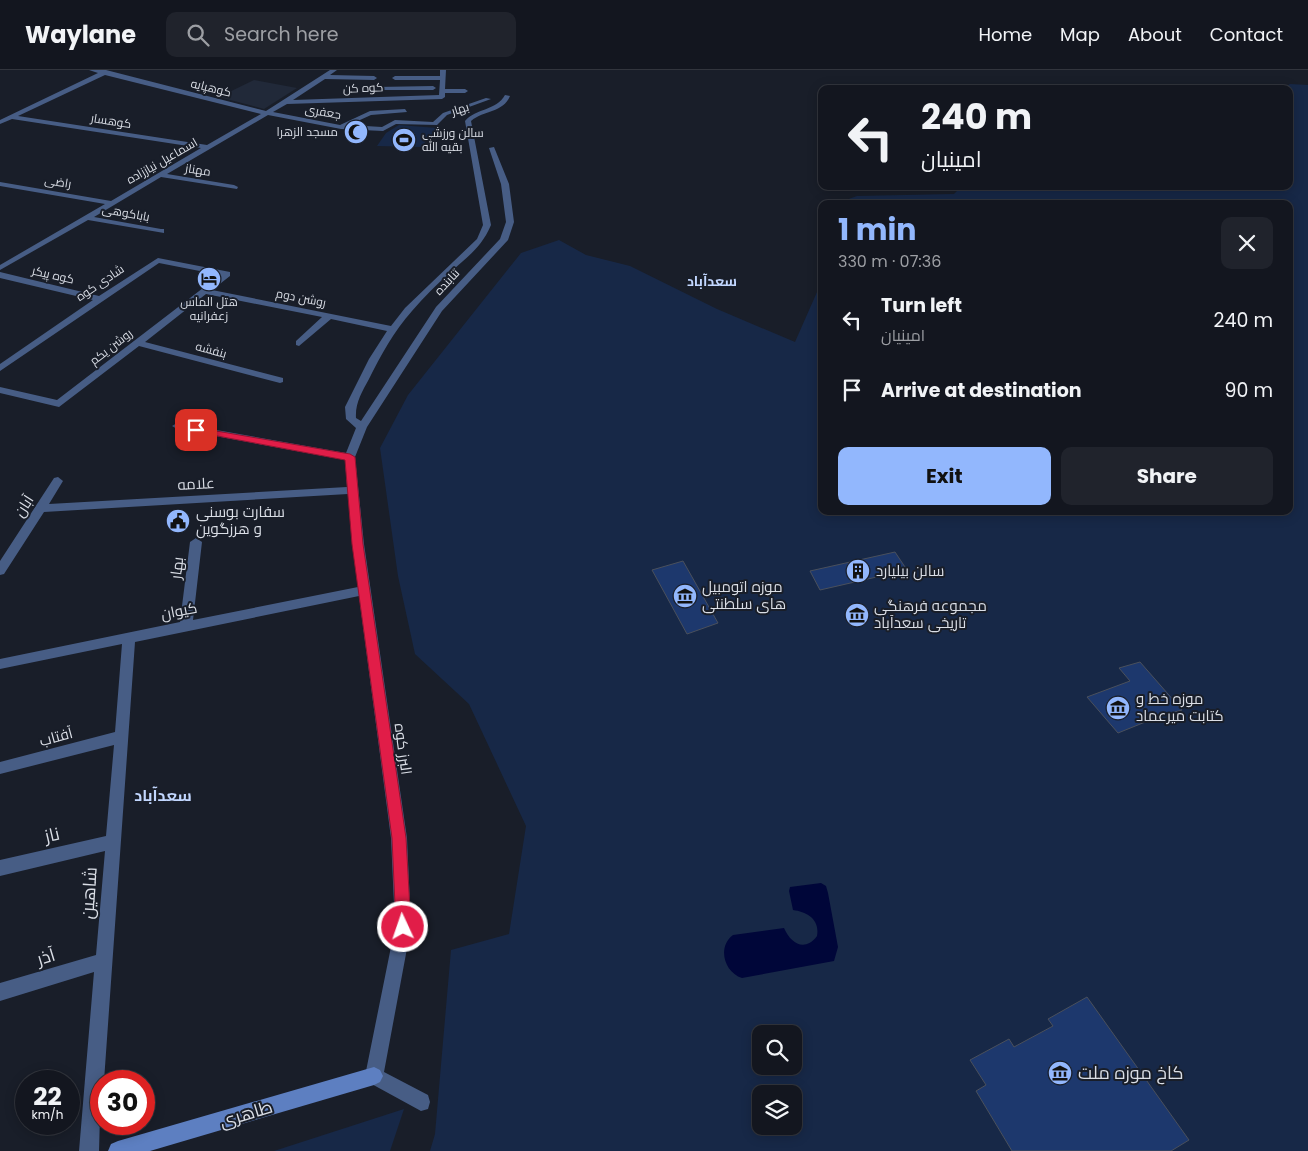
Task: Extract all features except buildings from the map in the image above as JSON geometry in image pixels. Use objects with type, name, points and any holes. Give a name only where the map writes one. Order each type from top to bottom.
[{"type":"street","name":"کوهپایه","points":[[92,70],[108,72],[266,113]]},
{"type":"street","name":"اسماعیل نیاززاده","points":[[2,265],[87,218],[286,102],[334,70]]},
{"type":"street","points":[[442,94],[443,70]]},
{"type":"street","points":[[0,122],[108,72]]},
{"type":"street","points":[[324,77],[374,78]]},
{"type":"street","points":[[395,78],[443,78]]},
{"type":"street","points":[[368,99],[381,82]]},
{"type":"street","points":[[376,89],[433,88]]},
{"type":"street","name":"کوه کن","points":[[286,102],[368,99],[465,91]]},
{"type":"street","points":[[362,427],[351,418],[350,407],[374,359],[408,310],[474,248],[481,239],[487,225],[482,188],[467,127],[470,118],[502,104],[507,96]]},
{"type":"street","name":"بهار","points":[[440,117],[488,99]]},
{"type":"street","points":[[341,127],[370,113],[405,111]]},
{"type":"street","name":"جعفری","points":[[266,113],[341,127],[380,129],[395,122],[440,117]]},
{"type":"street","name":"کوهسار","points":[[0,117],[207,147]]},
{"type":"street","points":[[440,117],[454,120]]},
{"type":"street","name":"تنابنده","points":[[362,427],[438,309],[504,240],[510,222],[505,184],[492,148]]},
{"type":"street","name":"مهناز","points":[[160,175],[234,186]]},
{"type":"street","name":"راضی","points":[[0,184],[112,203]]},
{"type":"street","name":"باباکوهی","points":[[87,218],[161,231]]},
{"type":"street","name":"شادی کوه","points":[[0,368],[158,260],[227,274]]},
{"type":"street","name":"روشن یکم","points":[[0,390],[59,404],[227,274]]},
{"type":"street","name":"کوه پیکر","points":[[0,275],[99,299]]},
{"type":"street","name":"روشن دوم","points":[[204,291],[393,329]]},
{"type":"street","points":[[298,343],[329,316]]},
{"type":"street","name":"بنفشه","points":[[137,343],[280,380]]},
{"type":"street","points":[[177,426],[350,457]]},
{"type":"street","name":"البرز کوه","points":[[362,427],[350,457],[364,590],[399,838],[403,927],[374,1076]]},
{"type":"street","name":"آبان","points":[[0,572],[58,481]]},
{"type":"street","name":"علامه","points":[[40,508],[353,490]]},
{"type":"street","name":"بهار","points":[[186,627],[196,542]]},
{"type":"street","name":"کیوان","points":[[0,664],[364,590]]},
{"type":"street","name":"شاهین","points":[[90,1151],[129,638]]},
{"type":"street","name":"آفتاب","points":[[0,768],[121,737]]},
{"type":"street","name":"ناز","points":[[0,868],[113,842]]},
{"type":"street","name":"آذر","points":[[0,992],[104,960]]},
{"type":"street","points":[[374,1076],[421,1102]]},
{"type":"street","name":"طاهری","points":[[118,1151],[374,1076]]},
{"type":"shaded area","points":[[254,80],[297,88],[264,109],[219,97]]},
{"type":"shaded area","name":"مجموعه فرهنگی تاریخی سعدآباد","points":[[1290,84],[1308,85],[1308,1151],[430,1151],[435,1134],[451,950],[509,934],[526,826],[469,704],[415,654],[398,576],[380,448],[408,395],[521,253],[559,240],[586,255],[630,266],[717,309],[795,342],[818,290],[818,515],[1293,515],[1293,200],[846,200],[857,196],[954,194],[958,190],[1293,190],[1293,85],[1289,85]]},
{"type":"shaded area","name":"سالن ورزشی بقیه الله","points":[[399,125],[437,128],[421,147],[377,146],[386,133]]},
{"type":"shaded area","points":[[821,883],[826,886],[828,893],[838,947],[834,961],[742,978],[736,975],[727,965],[724,952],[728,940],[733,935],[784,928],[794,942],[803,945],[808,944],[817,936],[816,925],[811,917],[793,910],[789,891],[790,887]]},
{"type":"shaded area","points":[[404,1109],[390,1151],[274,1151]]},
{"type":"place","name":"مسجد الزهرا","points":[[356,132]]},
{"type":"place","name":"سالن ورزشی بقیه الله","points":[[404,140]]},
{"type":"place","name":"هتل الماس زعفرانیه","points":[[209,279]]},
{"type":"place","name":"سفارت بوسنی و هرزگوین","points":[[178,521]]},
{"type":"place","name":"سالن بیلیارد","points":[[858,571]]},
{"type":"place","name":"موزه اتومبیل های سلطنتی","points":[[685,596]]},
{"type":"place","name":"مجموعه فرهنگی تاریخی سعدآباد","points":[[857,615]]},
{"type":"place","name":"موزه خط و کتابت میرعماد","points":[[1118,708]]},
{"type":"place","name":"کاخ موزه ملت","points":[[1060,1073]]},
{"type":"district","name":"سعدآباد","points":[[712,281]]},
{"type":"district","name":"سعدآباد","points":[[163,795]]},
{"type":"route","points":[[196,430],[350,457],[358,544],[399,838],[403,927]]}]
